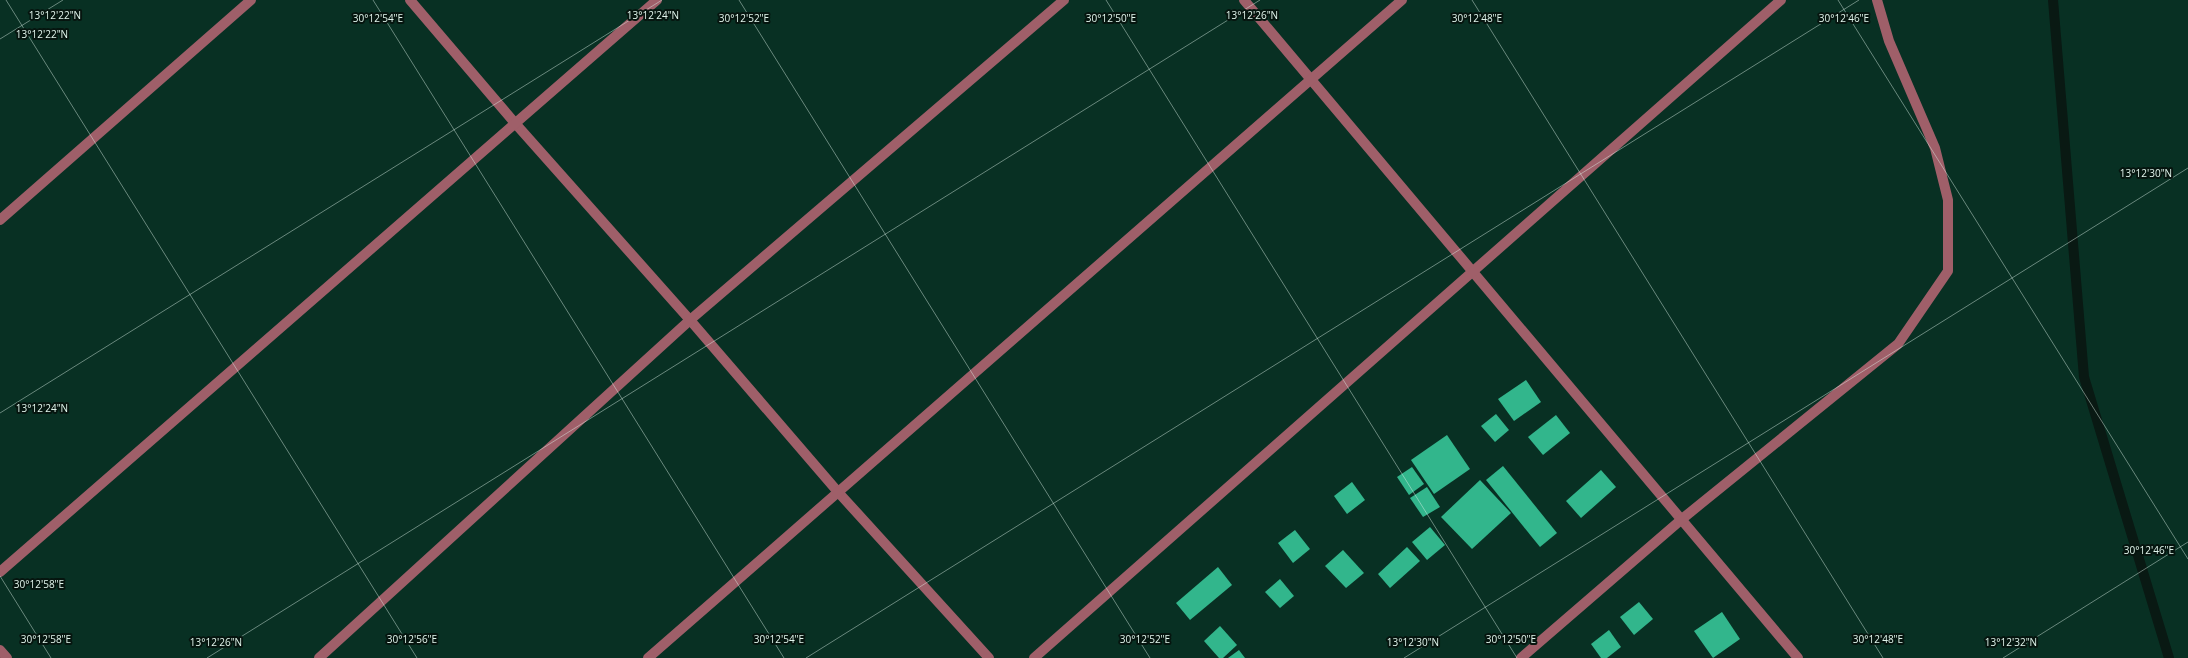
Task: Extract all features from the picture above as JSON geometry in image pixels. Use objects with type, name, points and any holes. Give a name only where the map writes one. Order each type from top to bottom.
[{"type":"street","points":[[0,220],[251,0]]},
{"type":"street","points":[[410,0],[514,122],[690,320],[838,492],[989,658]]},
{"type":"street","points":[[0,572],[514,122],[657,0]]},
{"type":"street","points":[[319,658],[690,320],[1064,0]]},
{"type":"street","points":[[1244,0],[1798,658]]},
{"type":"street","points":[[648,658],[1402,0]]},
{"type":"street","points":[[1034,658],[1471,271],[1781,0]]},
{"type":"street","points":[[1521,658],[1682,519],[1898,344],[1948,271],[1948,200],[1935,148],[1889,41],[1877,0]]},
{"type":"street","points":[[0,650],[7,658]]},
{"type":"building","points":[[1526,380],[1541,402],[1514,421],[1498,399]]},
{"type":"building","points":[[1496,414],[1509,430],[1495,442],[1481,426]]},
{"type":"building","points":[[1556,415],[1570,433],[1543,455],[1528,437]]},
{"type":"building","points":[[1447,435],[1470,469],[1434,494],[1411,460]]},
{"type":"building","points":[[1503,466],[1557,533],[1540,547],[1486,480]]},
{"type":"building","points":[[1412,467],[1424,484],[1409,495],[1397,477]]},
{"type":"building","points":[[1601,470],[1616,487],[1581,518],[1566,501]]},
{"type":"building","points":[[1480,480],[1511,513],[1472,549],[1441,517]]},
{"type":"building","points":[[1352,482],[1365,500],[1347,514],[1334,496]]},
{"type":"building","points":[[1427,487],[1440,507],[1423,517],[1410,498]]},
{"type":"building","points":[[1430,527],[1445,545],[1427,560],[1412,542]]},
{"type":"building","points":[[1295,530],[1310,549],[1293,563],[1278,543]]},
{"type":"building","points":[[1407,547],[1420,561],[1390,588],[1378,574]]},
{"type":"building","points":[[1343,550],[1364,573],[1346,588],[1325,566]]},
{"type":"building","points":[[1218,567],[1232,585],[1190,620],[1176,603]]},
{"type":"building","points":[[1280,579],[1294,596],[1280,608],[1265,592]]},
{"type":"building","points":[[1639,602],[1653,619],[1634,635],[1620,617]]},
{"type":"building","points":[[1722,612],[1740,639],[1713,658],[1694,631]]},
{"type":"building","points":[[1220,626],[1237,645],[1223,658],[1219,658],[1204,641]]},
{"type":"building","points":[[1609,630],[1621,647],[1607,658],[1601,658],[1591,644]]},
{"type":"building","points":[[1239,650],[1245,658],[1228,658]]},
{"type":"waterway","points":[[2053,0],[2084,377],[2169,658]]}]
